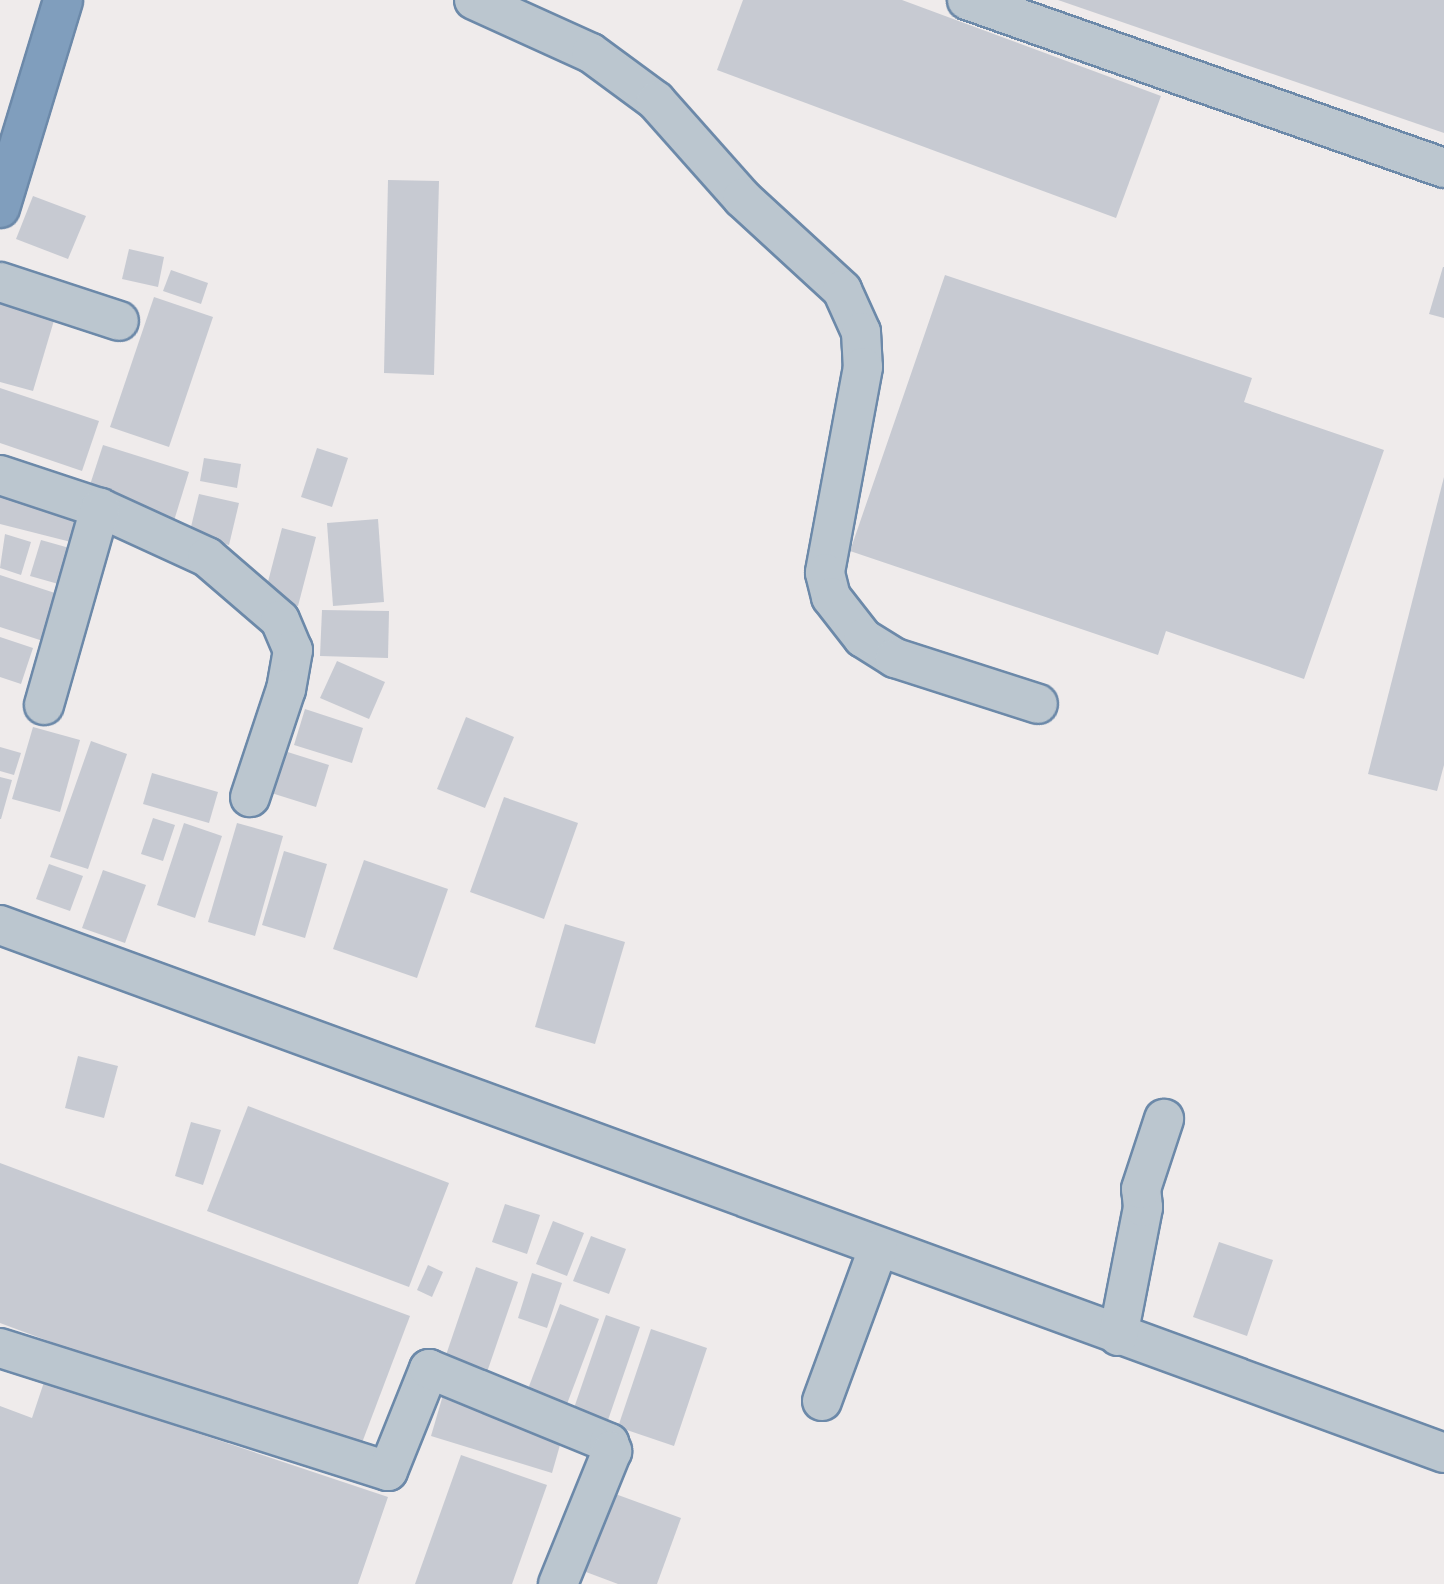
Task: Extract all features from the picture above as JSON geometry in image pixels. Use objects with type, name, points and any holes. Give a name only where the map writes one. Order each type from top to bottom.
[{"type":"highway","points":[[0,208],[63,0]]},
{"type":"street","points":[[474,0],[592,52],[656,101],[743,198],[842,289],[855,310],[861,332],[863,367],[825,573],[831,597],[863,638],[895,658],[1038,704]]},
{"type":"street","points":[[967,0],[1444,168]]},
{"type":"street","points":[[0,282],[119,321]]},
{"type":"street","points":[[0,475],[100,508],[207,557],[280,620],[291,640],[286,689],[250,797]]},
{"type":"street","points":[[44,705],[100,508]]},
{"type":"street","points":[[0,925],[410,1073],[878,1249],[1444,1453]]},
{"type":"street","points":[[1118,1336],[1143,1207],[1142,1189],[1164,1119]]},
{"type":"street","points":[[822,1401],[878,1249]]},
{"type":"street","points":[[0,1348],[388,1471],[429,1369],[609,1443],[612,1451],[558,1584]]},
{"type":"building","points":[[743,0],[902,0],[1161,96],[1116,218],[717,70]]},
{"type":"building","points":[[1058,0],[1444,0],[1444,133]]},
{"type":"building","points":[[388,180],[439,181],[434,375],[384,373]]},
{"type":"building","points":[[33,196],[86,216],[68,259],[16,239]]},
{"type":"building","points":[[129,249],[164,257],[158,287],[122,279]]},
{"type":"building","points":[[1444,267],[1444,318],[1429,314]]},
{"type":"building","points":[[171,270],[208,283],[201,304],[163,291]]},
{"type":"building","points":[[945,275],[1252,378],[1244,402],[1384,450],[1304,679],[1166,631],[1158,655],[850,551]]},
{"type":"building","points":[[0,295],[58,307],[33,391],[0,382]]},
{"type":"building","points":[[154,297],[213,317],[169,447],[110,427]]},
{"type":"building","points":[[0,388],[99,421],[82,471],[0,443]]},
{"type":"building","points":[[103,445],[189,472],[173,524],[86,497]]},
{"type":"building","points":[[317,448],[348,458],[332,507],[301,497]]},
{"type":"building","points":[[204,458],[241,464],[237,488],[200,481]]},
{"type":"building","points":[[1444,477],[1444,765],[1437,791],[1368,774]]},
{"type":"building","points":[[0,481],[81,503],[71,542],[0,524]]},
{"type":"building","points":[[199,494],[239,503],[229,545],[189,535]]},
{"type":"building","points":[[378,519],[384,602],[333,606],[327,523]]},
{"type":"building","points":[[282,528],[316,537],[298,606],[264,597]]},
{"type":"building","points":[[5,534],[31,542],[21,575],[0,568]]},
{"type":"building","points":[[41,540],[73,549],[62,585],[30,576]]},
{"type":"building","points":[[0,575],[61,595],[46,642],[0,627]]},
{"type":"building","points":[[322,610],[389,611],[388,658],[320,656]]},
{"type":"building","points":[[0,637],[33,648],[21,684],[0,677]]},
{"type":"building","points":[[337,661],[385,682],[369,719],[320,698]]},
{"type":"building","points":[[305,709],[363,728],[352,763],[294,745]]},
{"type":"building","points":[[466,717],[514,737],[485,808],[437,789]]},
{"type":"building","points":[[33,727],[80,740],[60,812],[12,799]]},
{"type":"building","points":[[91,741],[127,754],[88,869],[50,857]]},
{"type":"building","points":[[0,747],[21,753],[14,775],[0,771]]},
{"type":"building","points":[[278,749],[329,765],[316,807],[265,791]]},
{"type":"building","points":[[152,773],[218,792],[209,823],[143,804]]},
{"type":"building","points":[[0,777],[12,780],[1,819],[0,819]]},
{"type":"building","points":[[504,797],[578,823],[544,919],[470,892]]},
{"type":"building","points":[[153,818],[175,825],[163,861],[141,854]]},
{"type":"building","points":[[184,823],[222,836],[195,918],[157,905]]},
{"type":"building","points":[[237,823],[283,836],[255,936],[208,922]]},
{"type":"building","points":[[284,851],[327,864],[305,938],[262,925]]},
{"type":"building","points":[[364,860],[448,889],[417,978],[333,949]]},
{"type":"building","points":[[49,864],[83,876],[70,911],[36,899]]},
{"type":"building","points":[[103,870],[146,885],[125,943],[82,928]]},
{"type":"building","points":[[565,924],[625,942],[595,1044],[535,1027]]},
{"type":"building","points":[[78,1056],[118,1066],[104,1118],[65,1108]]},
{"type":"building","points":[[248,1106],[449,1183],[409,1287],[207,1211]]},
{"type":"building","points":[[191,1122],[221,1130],[203,1185],[175,1176]]},
{"type":"building","points":[[0,1163],[410,1316],[357,1456],[0,1323]]},
{"type":"building","points":[[505,1204],[540,1215],[527,1254],[492,1242]]},
{"type":"building","points":[[553,1221],[584,1233],[567,1276],[536,1264]]},
{"type":"building","points":[[591,1236],[626,1249],[609,1294],[573,1281]]},
{"type":"building","points":[[1219,1242],[1273,1260],[1247,1336],[1193,1317]]},
{"type":"building","points":[[428,1265],[443,1272],[432,1297],[417,1290]]},
{"type":"building","points":[[476,1267],[518,1282],[486,1375],[444,1361]]},
{"type":"building","points":[[532,1273],[562,1283],[547,1328],[518,1318]]},
{"type":"building","points":[[560,1304],[599,1319],[567,1404],[528,1389]]},
{"type":"building","points":[[606,1315],[640,1327],[608,1420],[574,1408]]},
{"type":"building","points":[[651,1329],[707,1348],[674,1446],[618,1427]]},
{"type":"building","points":[[44,1382],[388,1497],[358,1584],[0,1584],[0,1406],[32,1418]]},
{"type":"building","points":[[443,1395],[564,1431],[552,1473],[431,1436]]},
{"type":"building","points":[[461,1455],[547,1485],[512,1584],[415,1584]]},
{"type":"building","points":[[599,1488],[681,1518],[657,1584],[618,1584],[570,1566]]}]
